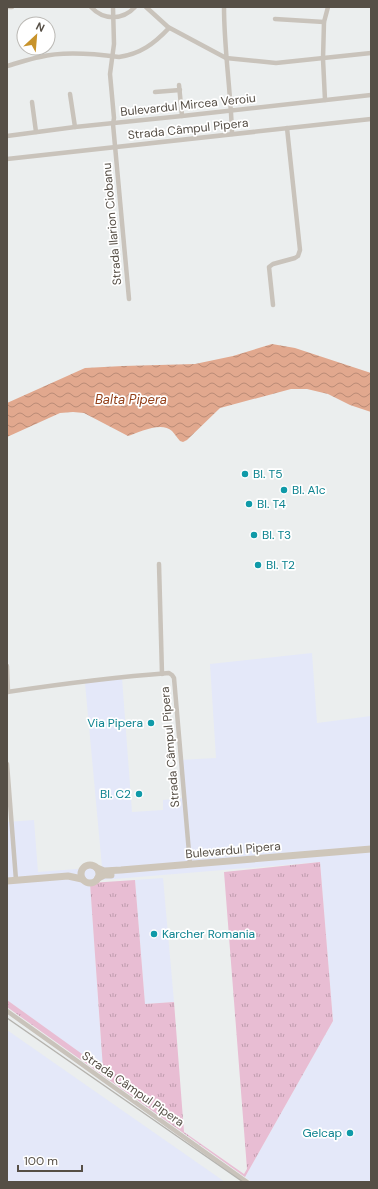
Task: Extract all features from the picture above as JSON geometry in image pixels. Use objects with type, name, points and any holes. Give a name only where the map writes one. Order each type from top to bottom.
[{"type":"main road","name":"Bulevardul Pipera","points":[[97,868],[104,871],[371,849]]},
{"type":"main road","name":"Bulevardul Pipera","points":[[98,878],[104,875],[371,854]]},
{"type":"main road","points":[[7,881],[82,875],[89,882],[98,878],[99,873],[97,868],[93,865],[88,865],[83,867],[82,875]]},
{"type":"street","points":[[7,7],[12,7]]},
{"type":"street","points":[[91,7],[99,14],[114,18],[122,17],[135,7]]},
{"type":"street","name":"Strada Ilarion Ciobanu","points":[[114,7],[114,44],[110,74],[114,118],[112,124],[116,148],[130,299]]},
{"type":"street","points":[[146,7],[168,28],[226,58],[276,63],[371,53]]},
{"type":"street","points":[[224,7],[226,58],[232,110],[232,134]]},
{"type":"street","points":[[325,100],[323,59],[324,22],[328,7]]},
{"type":"street","points":[[275,19],[324,22]]},
{"type":"street","points":[[7,66],[42,56],[78,53],[119,57],[124,56],[147,48],[168,28]]},
{"type":"street","points":[[155,92],[180,88],[182,116]]},
{"type":"street","points":[[70,94],[75,127]]},
{"type":"street","name":"Bulevardul Mircea Veroiu","points":[[7,136],[75,127],[371,95]]},
{"type":"street","points":[[32,102],[36,132]]},
{"type":"street","name":"Strada Câmpul Pipera","points":[[7,159],[371,119]]},
{"type":"street","points":[[273,305],[269,267],[273,264],[295,258],[298,256],[300,250],[287,128]]},
{"type":"street","points":[[159,564],[162,674]]},
{"type":"street","points":[[7,666],[8,692]]},
{"type":"street","name":"Strada Câmpul Pipera","points":[[8,692],[50,685],[169,673],[172,675],[174,678],[190,864]]},
{"type":"street","points":[[7,764],[16,880]]},
{"type":"street","name":"Strada Câmpul Pipera","points":[[7,1011],[247,1182]]},
{"type":"shaded area","points":[[312,653],[317,723],[371,716],[371,1182],[252,1182],[245,1177],[333,1021],[320,862],[90,881],[103,1070],[7,1000],[7,822],[34,820],[38,872],[102,867],[85,683],[122,678],[132,812],[163,810],[163,800],[182,798],[179,760],[216,758],[210,664]]},
{"type":"shaded area","points":[[163,878],[174,1002],[145,1004],[135,880]]},
{"type":"shaded area","points":[[7,1030],[225,1182],[7,1182]]},
{"type":"green space","points":[[320,862],[333,1021],[245,1177],[7,1007],[7,1000],[103,1069],[90,883],[135,880],[145,1004],[174,1002],[184,1132],[244,1174],[247,1169],[224,872]]},
{"type":"water","name":"Balta Pipera","points":[[272,344],[295,348],[371,373],[371,412],[350,405],[328,394],[307,389],[291,389],[220,408],[187,440],[183,442],[180,441],[168,428],[150,428],[128,436],[84,413],[73,412],[60,413],[7,437],[7,403],[85,368],[195,364],[233,356]]},
{"type":"railway","points":[[7,1018],[243,1182]]},
{"type":"place","name":"Bl. T5","points":[[245,474]]},
{"type":"place","name":"Bl. A1c","points":[[284,490]]},
{"type":"place","name":"Bl. T4","points":[[249,504]]},
{"type":"place","name":"Bl. T3","points":[[254,535]]},
{"type":"place","name":"Bl. T2","points":[[258,565]]},
{"type":"place","name":"Via Pipera","points":[[151,723]]},
{"type":"place","name":"Bl. C2","points":[[139,794]]},
{"type":"place","name":"Karcher Romania","points":[[154,934]]},
{"type":"place","name":"Gelcap","points":[[350,1133]]}]
